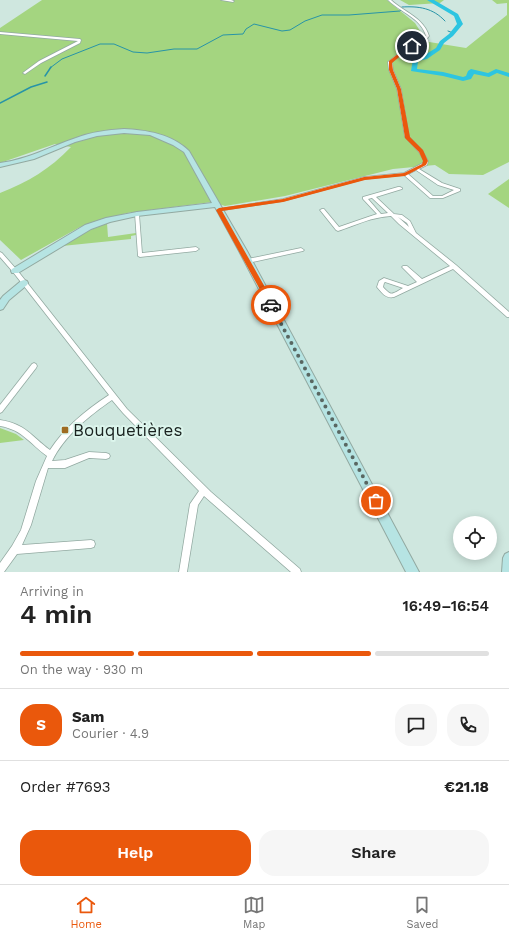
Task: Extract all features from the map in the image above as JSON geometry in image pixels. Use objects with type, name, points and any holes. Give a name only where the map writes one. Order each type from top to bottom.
[{"type":"main road","points":[[0,165],[30,158],[77,139],[98,133],[125,131],[149,133],[172,140],[186,151],[248,261],[413,572]]},
{"type":"main road","points":[[16,271],[88,227],[108,220],[137,214],[218,207]]},
{"type":"main road","points":[[0,307],[6,298],[24,283]]},
{"type":"main road","points":[[508,572],[509,558]]},
{"type":"street","points":[[222,0],[233,1]]},
{"type":"street","points":[[218,207],[283,200],[364,178],[405,174],[425,164],[426,161],[421,151],[408,138],[399,89],[391,70],[390,62],[428,36],[422,25],[389,0]]},
{"type":"street","points":[[0,33],[80,40],[79,42],[40,62],[25,73]]},
{"type":"street","points":[[405,174],[432,197],[443,197],[458,190],[440,184],[417,169]]},
{"type":"street","points":[[380,215],[365,198],[400,188]]},
{"type":"street","points":[[373,196],[509,315]]},
{"type":"street","points":[[322,210],[338,228],[380,215],[392,214]]},
{"type":"street","points":[[137,214],[140,255],[196,249]]},
{"type":"street","points":[[248,261],[301,250]]},
{"type":"street","points":[[0,254],[16,271],[125,411],[204,490],[296,572]]},
{"type":"street","points":[[409,288],[384,280],[381,282],[380,287],[387,295],[392,296],[409,288],[454,266]]},
{"type":"street","points":[[405,267],[421,282]]},
{"type":"street","points":[[0,410],[34,366]]},
{"type":"street","points":[[0,570],[15,550],[27,527],[41,479],[51,455],[81,420],[92,410],[113,396]]},
{"type":"street","points":[[0,423],[19,427],[51,455]]},
{"type":"street","points":[[47,465],[65,464],[89,455],[106,456]]},
{"type":"street","points":[[183,572],[194,504],[204,490]]},
{"type":"street","points":[[15,550],[91,544]]},
{"type":"green space","points":[[42,0],[387,0],[415,23],[422,34],[417,40],[466,48],[507,15],[507,3],[497,4],[492,0],[509,0],[509,162],[483,175],[449,174],[435,165],[393,169],[285,196],[225,206],[212,202],[127,213],[80,227],[21,260],[0,240],[0,193],[38,174],[55,162],[71,147],[55,144],[0,163],[0,28]]},
{"type":"green space","points":[[400,0],[444,0],[440,3],[409,5]]},
{"type":"green space","points":[[509,179],[509,208],[488,194]]},
{"type":"green space","points":[[107,223],[108,237],[136,233],[136,235],[131,236],[131,239],[62,246],[88,231]]},
{"type":"green space","points":[[0,428],[16,434],[24,440],[0,443]]},
{"type":"waterway","points":[[430,0],[456,15],[460,24],[451,35],[442,42],[438,49],[425,58],[415,60],[413,70],[443,74],[463,79],[469,78],[471,71],[489,75],[496,71],[509,75]]},
{"type":"waterway","points":[[402,7],[425,9],[436,13],[445,21]]},
{"type":"waterway","points":[[51,68],[62,59],[100,44],[114,44],[133,52],[147,53],[174,49],[197,49],[223,35],[243,34],[246,29],[254,24],[282,31],[290,30],[305,21],[322,15],[349,15],[400,11],[401,10],[399,8]]},
{"type":"waterway","points":[[448,31],[453,33]]},
{"type":"waterway","points":[[45,76],[51,68]]},
{"type":"waterway","points":[[0,103],[31,87],[47,82]]},
{"type":"way so far","points":[[271,305],[376,501]]},
{"type":"place","name":"Bouquetières","points":[[65,430]]},
{"type":"route","points":[[271,305],[243,251],[219,210],[283,200],[364,178],[405,174],[425,164],[426,161],[421,151],[408,138],[404,124],[399,89],[391,70],[390,62],[412,46]]}]
